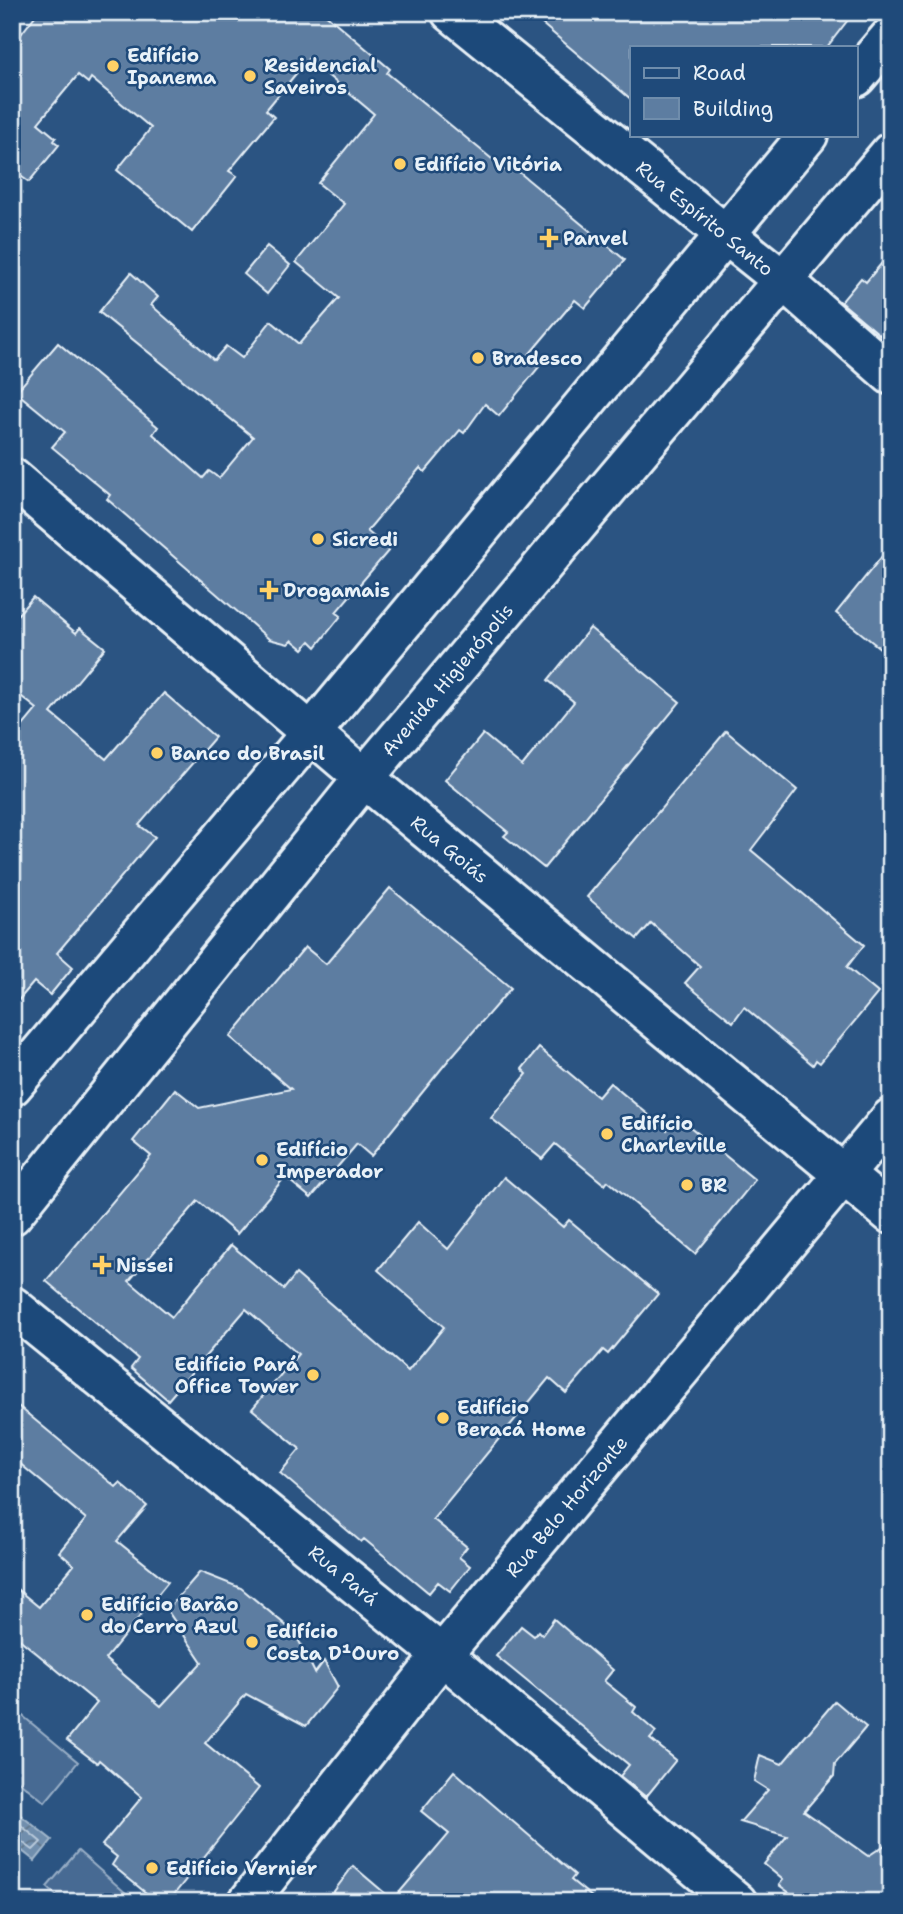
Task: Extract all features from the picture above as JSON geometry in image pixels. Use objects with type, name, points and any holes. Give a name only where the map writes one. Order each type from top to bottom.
[{"type":"main road","name":"Rua Espírito Santo","points":[[452,12],[784,281],[891,375]]},
{"type":"main road","points":[[858,75],[891,36]]},
{"type":"main road","points":[[12,1086],[311,733],[807,136]]},
{"type":"main road","name":"Avenida Higienópolis","points":[[12,1215],[364,778],[891,152]]},
{"type":"main road","name":"Rua Goiás","points":[[12,478],[364,778],[891,1214]]},
{"type":"main road","name":"Rua Belo Horizonte","points":[[248,1902],[442,1655],[891,1118]]},
{"type":"main road","name":"Rua Pará","points":[[12,1306],[442,1655],[737,1902]]},
{"type":"shaded area","points":[[12,1707],[78,1762],[45,1802],[12,1776]]},
{"type":"shaded area","points":[[78,1851],[136,1902],[63,1902],[47,1887]]},
{"type":"water","points":[[14,1810],[52,1840],[35,1861],[12,1843]]},
{"type":"building","points":[[38,12],[323,12],[390,69],[387,73],[509,173],[514,168],[625,260],[585,308],[575,300],[527,357],[539,367],[499,416],[485,404],[464,433],[460,430],[425,472],[420,468],[367,531],[389,550],[336,612],[341,616],[316,647],[310,641],[303,649],[292,640],[288,644],[269,639],[107,499],[110,495],[52,447],[65,432],[16,392],[58,343],[158,427],[153,434],[203,478],[209,471],[219,478],[253,437],[99,312],[131,273],[158,297],[151,305],[214,360],[226,346],[242,358],[271,321],[299,344],[339,298],[296,262],[344,204],[318,183],[374,114],[308,59],[266,110],[274,117],[229,171],[237,176],[192,232],[117,170],[151,128],[91,78],[88,83],[78,75],[38,123],[56,138],[54,141],[59,145],[29,182],[12,170],[12,46]]},
{"type":"building","points":[[528,12],[854,12],[828,46],[630,46],[630,98]]},
{"type":"building","points":[[267,246],[290,265],[267,294],[244,274]]},
{"type":"building","points":[[891,252],[891,344],[841,302],[861,278],[866,282]]},
{"type":"building","points":[[891,545],[891,657],[836,613]]},
{"type":"building","points":[[33,597],[76,633],[80,628],[105,648],[51,713],[106,759],[164,693],[215,737],[139,825],[155,837],[57,953],[73,967],[50,995],[34,982],[12,1008],[12,739],[37,709],[12,689],[12,621]]},
{"type":"building","points":[[590,628],[680,702],[544,868],[504,836],[508,832],[445,780],[483,734],[522,766],[574,702],[548,680]]},
{"type":"building","points":[[726,731],[797,790],[751,850],[864,945],[847,967],[878,993],[820,1063],[816,1060],[813,1065],[744,1007],[733,1022],[685,983],[700,966],[651,923],[637,939],[587,897]]},
{"type":"building","points":[[390,888],[511,988],[371,1156],[357,1144],[311,1198],[285,1177],[237,1234],[198,1201],[129,1281],[172,1317],[231,1245],[284,1289],[296,1274],[408,1371],[444,1327],[378,1270],[418,1222],[448,1249],[504,1177],[563,1227],[569,1220],[658,1294],[608,1354],[603,1350],[566,1393],[549,1378],[433,1519],[467,1547],[459,1557],[470,1566],[450,1591],[438,1582],[429,1593],[364,1539],[361,1542],[280,1473],[300,1449],[252,1409],[298,1354],[246,1309],[168,1400],[131,1368],[138,1359],[46,1281],[151,1156],[133,1141],[175,1089],[199,1108],[291,1089],[230,1037],[305,947],[326,964]]},
{"type":"building","points":[[539,1048],[598,1097],[610,1083],[667,1130],[678,1117],[755,1180],[695,1254],[608,1181],[605,1185],[555,1144],[542,1159],[491,1118],[527,1074],[522,1069]]},
{"type":"building","points":[[12,1401],[116,1487],[120,1483],[147,1506],[117,1541],[168,1582],[105,1659],[161,1706],[202,1662],[167,1610],[200,1572],[241,1588],[295,1633],[315,1673],[324,1661],[338,1687],[306,1726],[246,1694],[205,1743],[259,1788],[168,1902],[157,1902],[112,1865],[117,1857],[102,1845],[142,1797],[99,1760],[97,1763],[67,1740],[97,1703],[12,1633],[12,1585],[39,1607],[74,1565],[59,1552],[86,1519],[12,1457]]},
{"type":"building","points":[[554,1619],[613,1670],[604,1681],[636,1707],[633,1712],[656,1732],[650,1739],[676,1760],[646,1797],[620,1776],[629,1765],[496,1656],[521,1626],[534,1636],[538,1631],[542,1635]]},
{"type":"building","points":[[835,1701],[866,1727],[835,1764],[834,1776],[804,1811],[868,1856],[891,1841],[891,1902],[802,1902],[779,1885],[783,1880],[764,1864],[787,1836],[740,1822],[768,1790],[754,1781],[760,1755],[782,1764]]},
{"type":"building","points":[[454,1771],[575,1875],[571,1880],[598,1902],[326,1902],[353,1866],[393,1900],[449,1834],[421,1811]]},
{"type":"place","name":"Edifício Ipanema","points":[[113,66]]},
{"type":"place","name":"Residencial Saveiros","points":[[250,76]]},
{"type":"place","name":"Edifício Vitória","points":[[400,164]]},
{"type":"place","name":"Panvel","points":[[549,238]]},
{"type":"place","name":"Bradesco","points":[[478,358]]},
{"type":"place","name":"Sicredi","points":[[318,539]]},
{"type":"place","name":"Drogamais","points":[[269,590]]},
{"type":"place","name":"Banco do Brasil","points":[[157,753]]},
{"type":"place","name":"Edifício Charleville","points":[[607,1134]]},
{"type":"place","name":"Edifício Imperador","points":[[262,1160]]},
{"type":"place","name":"BR","points":[[687,1185]]},
{"type":"place","name":"Nissei","points":[[102,1265]]},
{"type":"place","name":"Edifício Pará Office Tower","points":[[313,1375]]},
{"type":"place","name":"Edifício Beracá Home","points":[[443,1418]]},
{"type":"place","name":"Edifício Barão do Cerro Azul","points":[[87,1615]]},
{"type":"place","name":"Edifício Costa D¹Ouro","points":[[252,1642]]},
{"type":"place","name":"Edifício Vernier","points":[[152,1868]]}]
